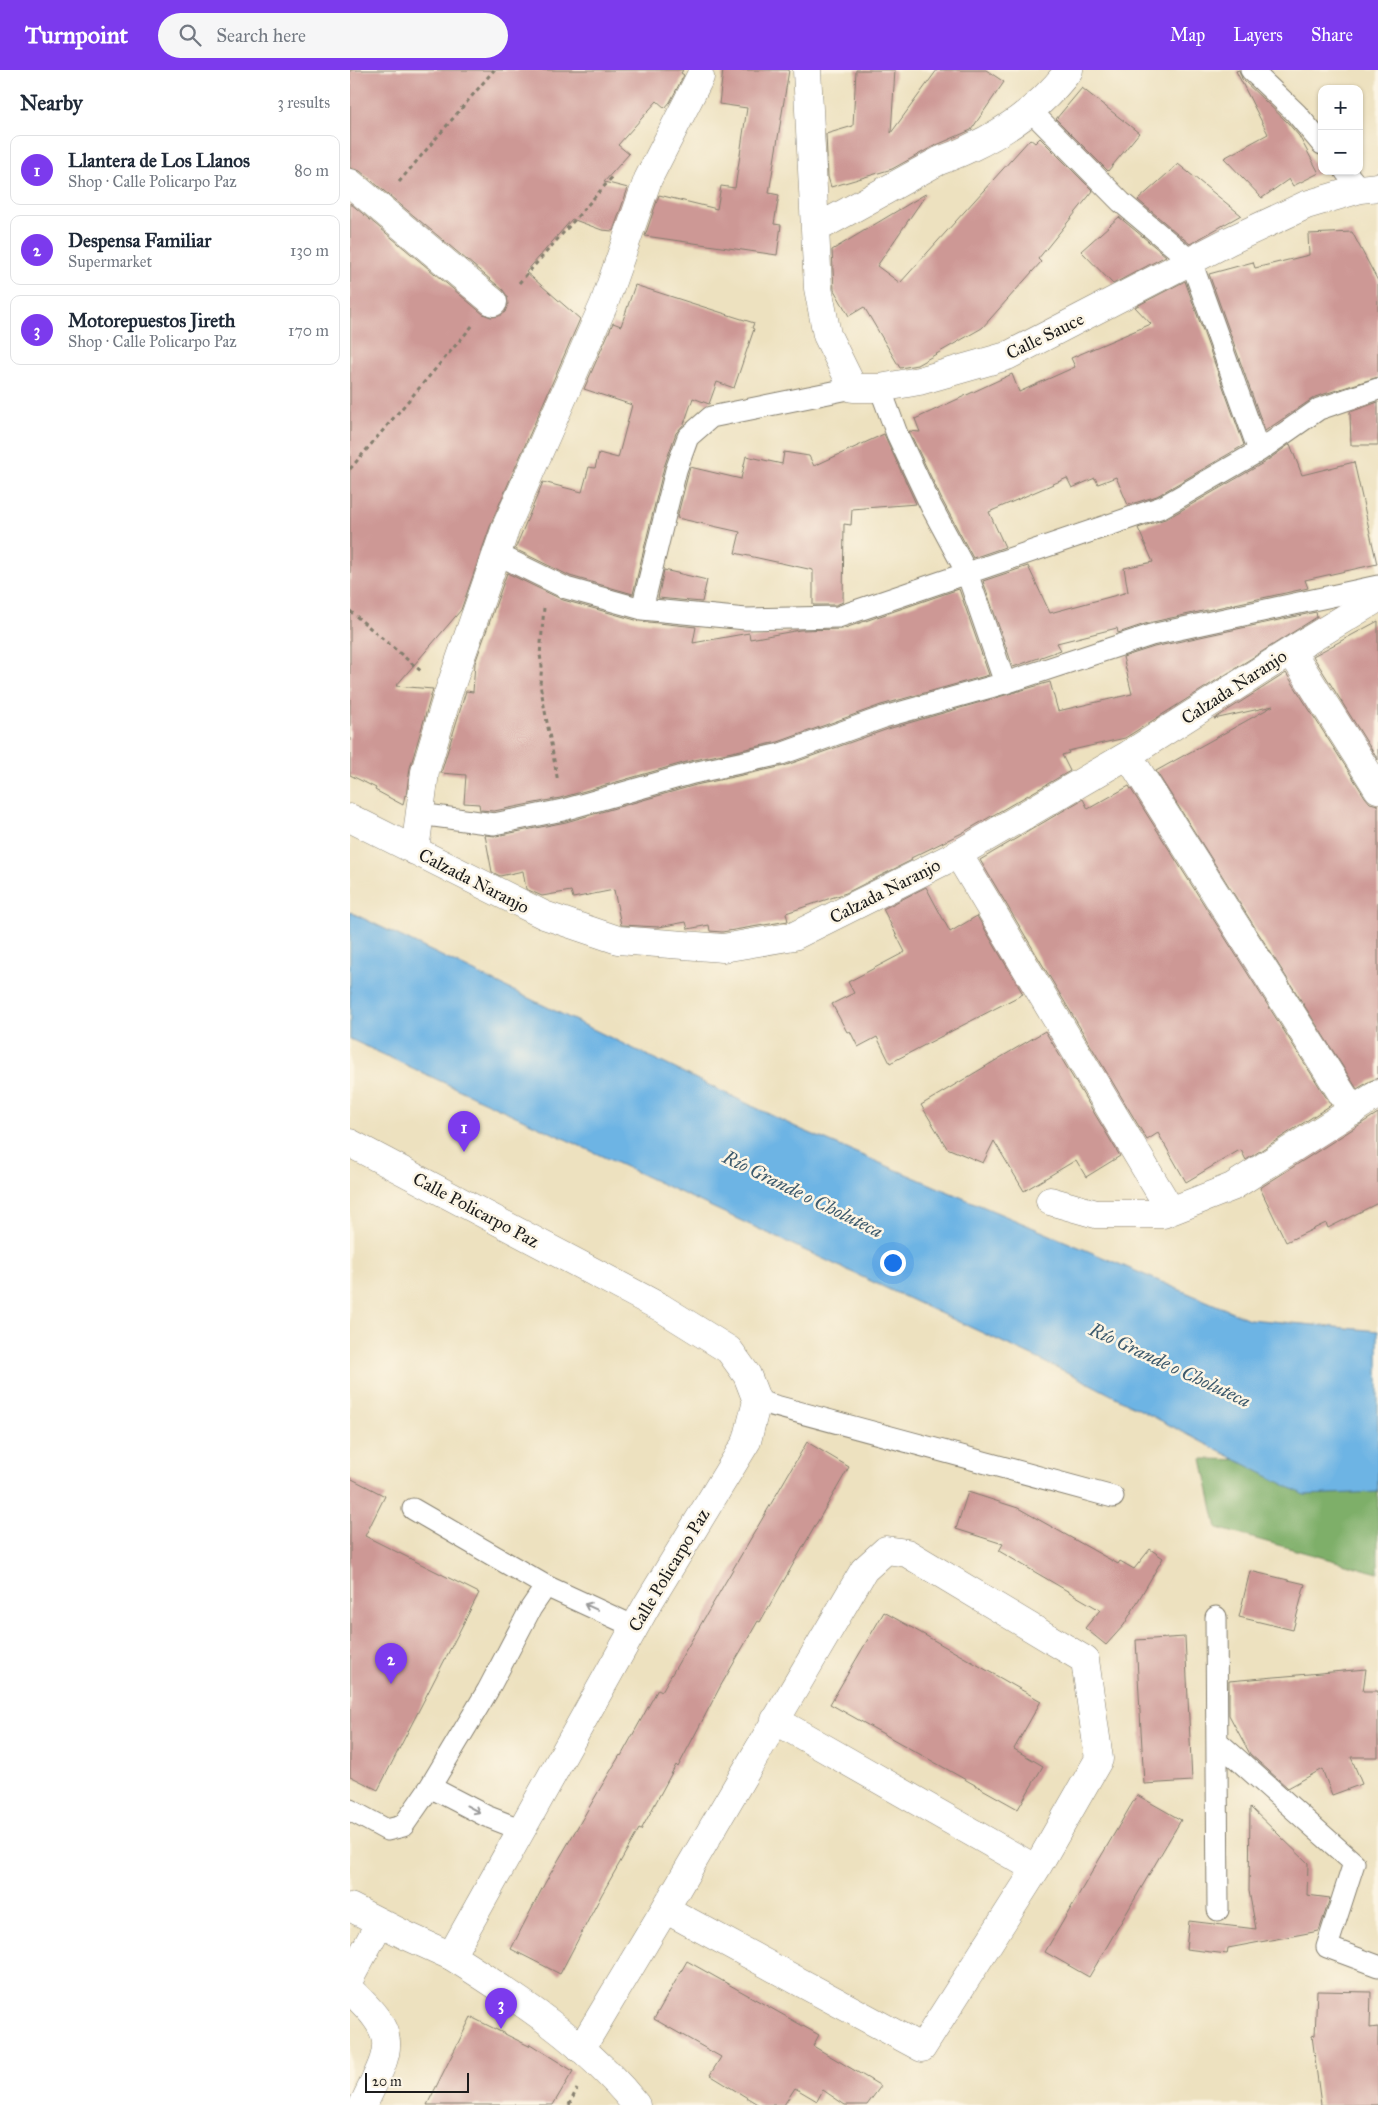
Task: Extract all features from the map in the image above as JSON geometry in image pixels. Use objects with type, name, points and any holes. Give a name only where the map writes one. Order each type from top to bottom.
[{"type":"street","points":[[807,70],[818,288],[827,335],[853,388]]},
{"type":"street","points":[[816,229],[942,160],[1002,131],[1031,111],[1058,85],[1068,70]]},
{"type":"street","points":[[414,851],[425,772],[448,694],[506,527],[604,304],[648,179],[700,77]]},
{"type":"street","name":"Calle Sauce","points":[[853,388],[880,388],[919,381],[1007,356],[1191,261],[1306,205],[1361,182]]},
{"type":"street","points":[[350,183],[493,302]]},
{"type":"street","name":"Calzada Naranjo","points":[[350,818],[544,915],[618,940],[723,948],[794,936],[958,854],[1128,755],[1378,598]]},
{"type":"street","points":[[1291,651],[1378,789]]},
{"type":"street","points":[[1128,755],[1353,1111]]},
{"type":"street","points":[[958,854],[1171,1211]]},
{"type":"street","points":[[1050,1201],[1096,1214],[1163,1214],[1232,1187],[1378,1094]]},
{"type":"street","name":"Calle Policarpo Paz","points":[[350,1143],[660,1307],[729,1350],[747,1375],[757,1401],[747,1441],[635,1627],[451,1956]]},
{"type":"street","points":[[581,2049],[666,1909],[864,1570],[886,1550],[907,1554],[1085,1660],[1099,1759],[1036,1869],[922,2048],[666,1909]]},
{"type":"street","points":[[775,1720],[1036,1869]]},
{"type":"street","points":[[350,1907],[451,1956],[510,1993],[581,2049],[617,2081],[636,2105]]},
{"type":"street","points":[[350,1978],[380,1922]]},
{"type":"street","points":[[350,1990],[370,2009],[386,2034],[387,2049],[384,2062],[363,2105]]},
{"type":"lane","points":[[1251,70],[1296,113],[1318,139]]},
{"type":"lane","points":[[1031,111],[1121,202],[1191,261],[1259,452]]},
{"type":"lane","points":[[642,609],[676,470],[688,438],[711,417],[853,388]]},
{"type":"lane","points":[[880,388],[906,452],[931,506],[967,573],[1005,683]]},
{"type":"lane","points":[[497,554],[566,588],[642,609],[746,619],[838,617],[1162,507],[1259,452],[1319,410],[1378,389]]},
{"type":"lane","points":[[419,814],[494,824],[563,810],[693,773],[781,754],[884,717],[1005,683],[1151,636],[1378,586]]},
{"type":"lane","points":[[757,1401],[1113,1497]]},
{"type":"lane","points":[[412,1509],[546,1586],[635,1627]]},
{"type":"lane","points":[[350,1810],[387,1830],[403,1826],[430,1786],[488,1690],[531,1608],[546,1586]]},
{"type":"lane","points":[[1216,1617],[1218,1910]]},
{"type":"lane","points":[[1217,1741],[1354,1863],[1327,1947],[1378,1966]]},
{"type":"lane","points":[[430,1786],[486,1816],[522,1830]]},
{"type":"path","points":[[375,203],[390,193],[494,70]]},
{"type":"path","points":[[350,469],[493,302],[507,297],[616,172]]},
{"type":"path","points":[[552,581],[543,612],[540,684],[563,810]]},
{"type":"path","points":[[350,611],[448,694]]},
{"type":"green space","points":[[1202,1459],[1378,1462],[1378,1573],[1217,1528]]},
{"type":"water","name":"Río Grande o Choluteca","points":[[350,912],[802,1130],[1249,1319],[1378,1331],[1378,1492],[1304,1495],[1073,1375],[350,1039]]},
{"type":"building","points":[[350,70],[683,70],[681,73],[684,75],[665,108],[657,101],[618,145],[629,154],[604,182],[628,188],[613,231],[602,230],[572,219],[526,272],[580,319],[492,521],[461,610],[396,686],[433,689],[410,768],[403,805],[350,775],[350,203],[483,314],[491,317],[499,316],[505,312],[508,304],[507,296],[503,290],[360,171],[350,168]]},
{"type":"building","points":[[723,70],[789,70],[769,193],[779,195],[774,224],[781,225],[777,255],[645,236],[659,195],[717,209],[721,186],[735,188],[747,108],[719,104]]},
{"type":"building","points":[[856,70],[895,70],[891,133],[937,70],[986,70],[1004,82],[971,130],[932,147],[892,169],[831,187],[828,177],[826,134],[853,126]]},
{"type":"building","points":[[1239,70],[1242,79],[1299,136],[1318,174],[1293,186],[1289,179],[1262,198],[1224,158],[1268,134],[1236,71]]},
{"type":"building","points":[[1082,88],[1139,133],[1108,171],[1056,119]]},
{"type":"building","points":[[1040,138],[1093,191],[1038,259],[1041,262],[982,328],[917,365],[900,368],[864,307],[849,316],[834,290],[832,250],[927,193],[877,266],[900,283],[1030,139],[1035,143]]},
{"type":"building","points":[[1178,164],[1241,215],[1190,244],[1138,200]]},
{"type":"building","points":[[1119,217],[1166,256],[1113,284],[1081,251]]},
{"type":"building","points":[[1352,232],[1378,281],[1378,377],[1315,397],[1265,431],[1209,274],[1253,262],[1255,268],[1309,255],[1308,234]]},
{"type":"building","points":[[1185,281],[1244,445],[1157,496],[1128,505],[1116,477],[1098,484],[1095,478],[1072,488],[1067,478],[989,512],[1005,547],[973,558],[942,500],[909,431],[920,432],[915,419],[1012,374],[1019,392],[1075,367],[1071,358],[1151,324],[1135,307]]},
{"type":"building","points":[[635,285],[754,323],[752,328],[754,329],[734,388],[717,382],[709,404],[693,398],[684,424],[676,433],[664,467],[633,594],[570,576],[515,549],[543,482],[582,492],[589,467],[595,468],[599,453],[618,458],[632,405],[584,389],[613,323],[621,326]]},
{"type":"building","points":[[1378,402],[1378,445],[1351,445],[1350,412]]},
{"type":"building","points":[[884,434],[916,504],[852,509],[851,525],[844,524],[843,602],[836,605],[813,605],[813,570],[735,553],[740,532],[677,518],[690,467],[741,479],[746,456],[782,464],[784,452],[809,456],[814,466]]},
{"type":"building","points":[[1290,444],[1302,475],[1354,462],[1377,564],[1305,580],[1308,588],[1148,623],[1118,633],[1117,628],[1057,643],[1061,650],[1013,667],[983,581],[1028,566],[1050,613],[1128,592],[1124,568],[1153,562],[1138,528],[1168,518],[1265,462]]},
{"type":"building","points":[[664,570],[707,580],[702,602],[658,598]]},
{"type":"building","points":[[507,573],[563,600],[639,621],[696,627],[693,643],[749,633],[750,639],[800,630],[842,629],[959,589],[989,675],[881,705],[778,742],[690,761],[560,798],[494,811],[480,810],[479,804],[464,803],[466,775],[441,773],[466,691],[473,692],[475,663]]},
{"type":"building","points":[[1316,612],[1317,617],[1125,738],[1068,751],[1069,753],[1062,755],[1070,771],[962,833],[846,893],[786,913],[788,921],[722,932],[710,931],[709,925],[688,929],[686,922],[659,927],[621,925],[614,890],[573,898],[571,891],[542,896],[526,889],[523,871],[500,876],[492,872],[485,835],[496,836],[566,822],[696,785],[784,766],[888,729],[1050,682],[1058,711],[1132,694],[1123,657],[1154,647]]},
{"type":"building","points":[[1378,621],[1378,760],[1313,656]]},
{"type":"building","points":[[1286,673],[1365,797],[1370,803],[1378,805],[1378,1078],[1357,1089],[1156,771],[1273,706],[1214,719]]},
{"type":"building","points":[[1129,786],[1331,1105],[1246,1160],[1241,1150],[1238,1151],[1186,1182],[1158,1133],[1147,1140],[980,860],[1083,799],[1088,809]]},
{"type":"building","points":[[926,887],[950,932],[977,916],[1023,994],[890,1063],[877,1037],[858,1047],[850,1031],[847,1032],[832,1004],[854,993],[848,982],[905,952],[883,909]]},
{"type":"building","points":[[1045,1031],[1120,1156],[1086,1177],[1076,1160],[1024,1191],[994,1141],[983,1163],[947,1148],[921,1105]]},
{"type":"building","points":[[1378,1113],[1378,1203],[1328,1228],[1326,1223],[1286,1242],[1260,1188]]},
{"type":"building","points":[[807,1442],[849,1467],[760,1622],[758,1621],[720,1687],[678,1767],[676,1765],[641,1830],[639,1829],[560,1974],[511,1949],[545,1883],[621,1756],[658,1689],[662,1691]]},
{"type":"building","points":[[350,1478],[385,1496],[365,1536],[479,1593],[378,1790],[350,1776]]},
{"type":"building","points":[[968,1492],[1018,1508],[1118,1564],[1120,1561],[1134,1569],[1150,1549],[1163,1558],[1124,1625],[1106,1645],[1085,1628],[1100,1610],[999,1551],[1003,1544],[956,1529]]},
{"type":"building","points":[[1250,1571],[1305,1584],[1293,1630],[1239,1617]]},
{"type":"building","points":[[884,1612],[1041,1701],[1014,1749],[1043,1766],[1018,1809],[830,1704]]},
{"type":"building","points":[[1185,1637],[1192,1781],[1144,1784],[1136,1640]]},
{"type":"building","points":[[1366,1669],[1363,1691],[1378,1691],[1378,1757],[1351,1757],[1362,1784],[1332,1795],[1322,1769],[1288,1788],[1250,1754],[1229,1715],[1229,1681]]},
{"type":"building","points":[[1137,1795],[1181,1820],[1089,1977],[1045,1952]]},
{"type":"building","points":[[1250,1807],[1308,1863],[1307,1895],[1330,1898],[1319,1931],[1228,1948],[1227,1954],[1186,1949],[1189,1921],[1256,1929],[1249,1891]]},
{"type":"building","points":[[687,1961],[819,2035],[813,2046],[881,2086],[867,2105],[845,2105],[823,2090],[817,2101],[795,2088],[784,2105],[759,2105],[710,2075],[721,2057],[654,2019]]},
{"type":"building","points":[[1317,1991],[1371,1992],[1370,2028],[1378,2027],[1378,2105],[1321,2105],[1312,2036],[1315,2035]]},
{"type":"building","points":[[471,2017],[529,2046],[530,2044],[573,2071],[553,2105],[427,2105]]},
{"type":"place","name":"Llantera de Los Llanos","points":[[464,1152]]},
{"type":"place","name":"Despensa Familiar","points":[[391,1684]]},
{"type":"place","name":"Motorepuestos Jireth","points":[[501,2029]]}]
